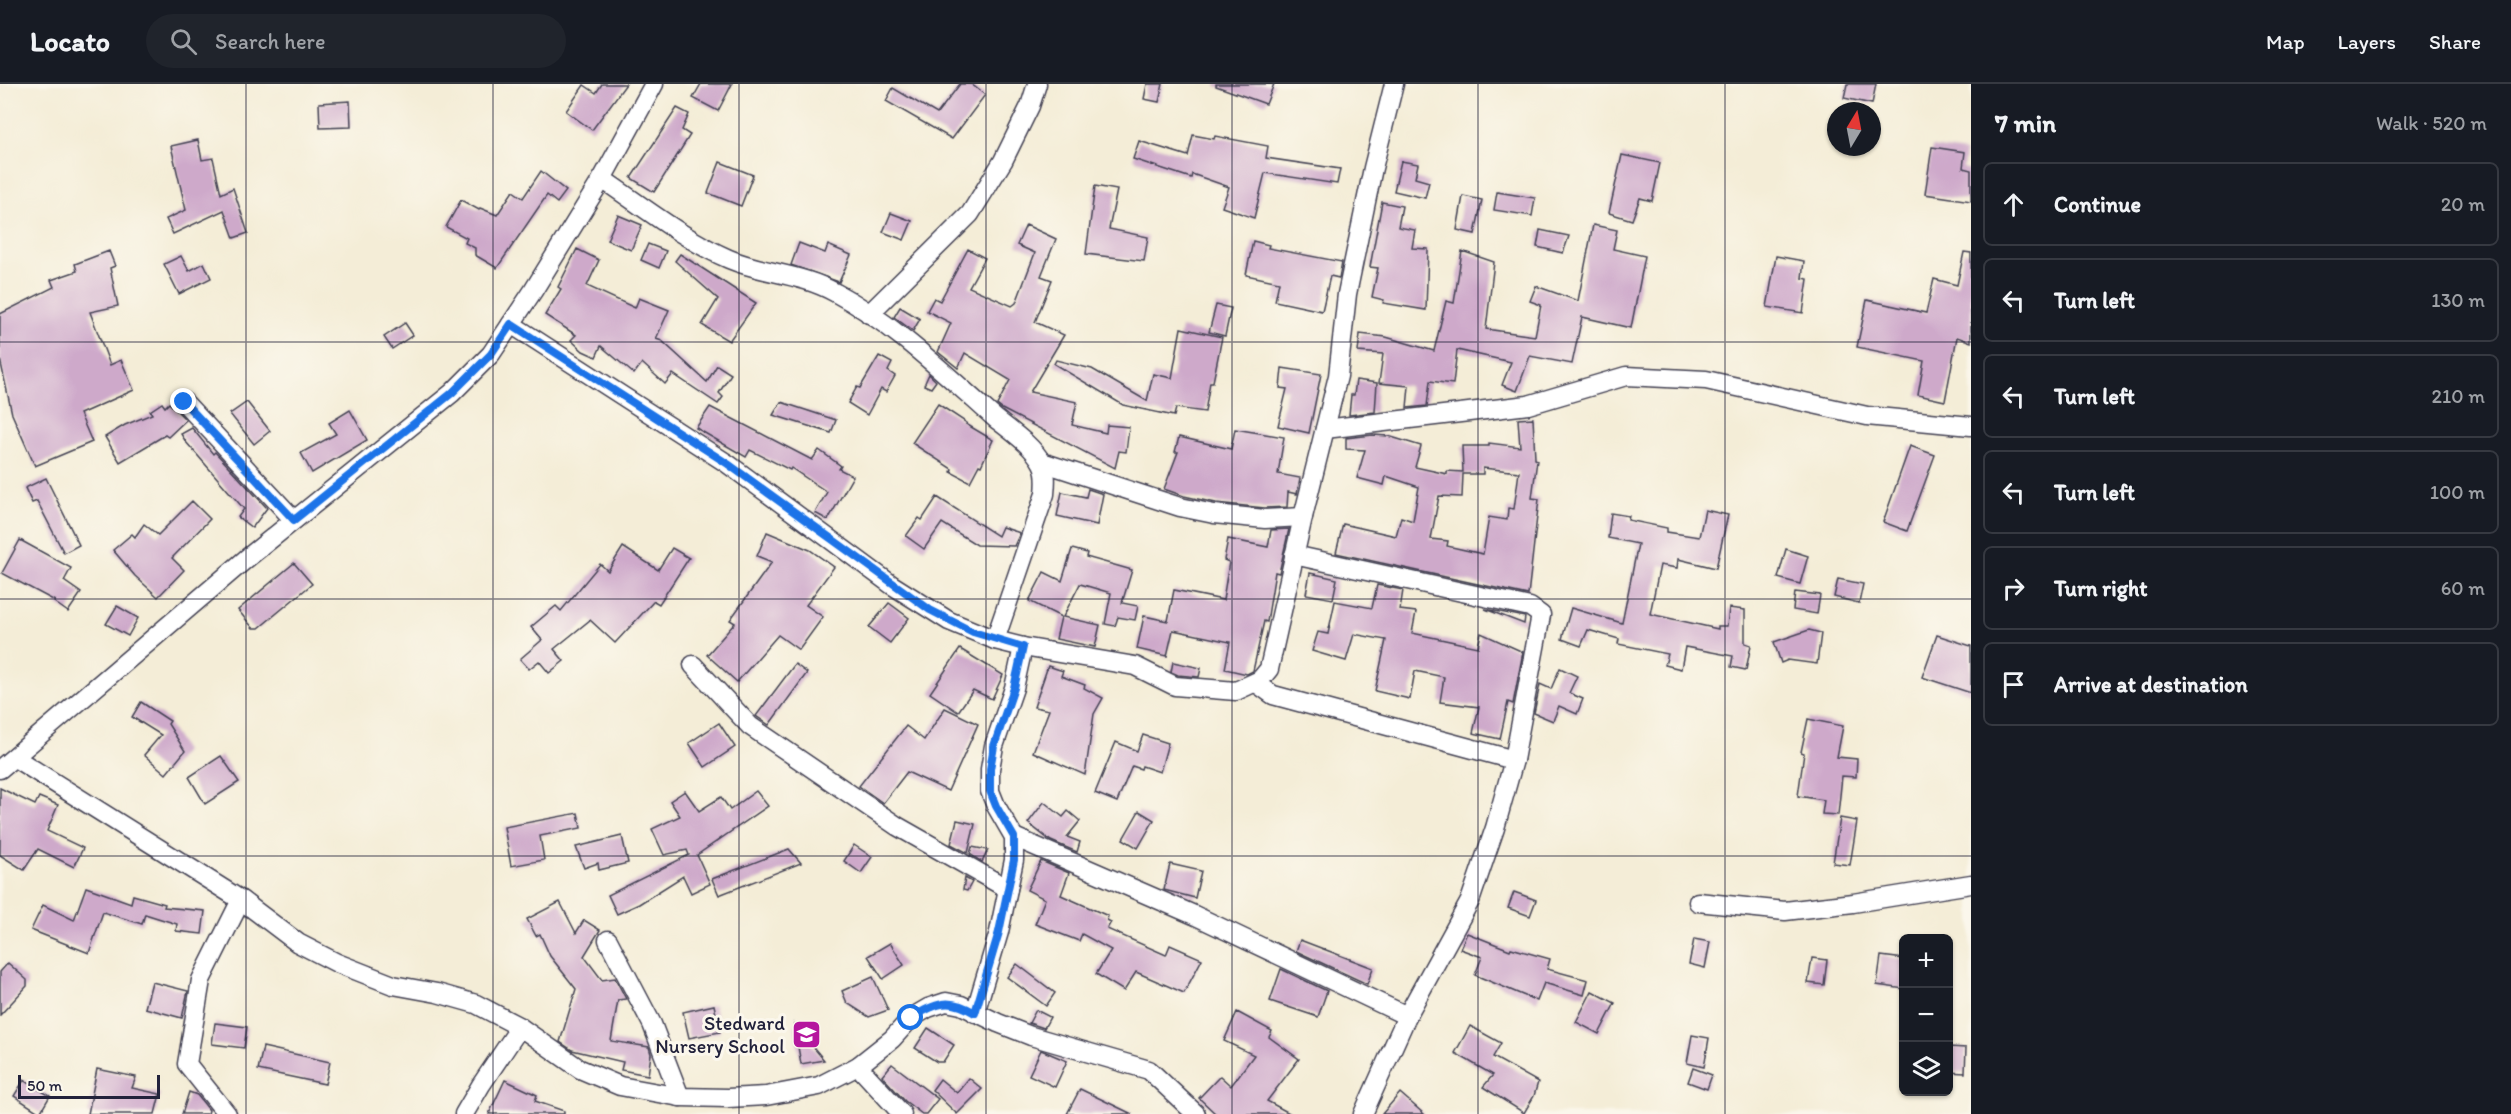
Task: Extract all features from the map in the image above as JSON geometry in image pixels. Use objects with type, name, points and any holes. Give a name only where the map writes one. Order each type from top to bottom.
[{"type":"street","points":[[654,84],[602,179],[491,354],[452,393],[294,520],[7,763],[241,900],[298,943],[337,963],[393,985],[437,993],[476,1004],[520,1027],[580,1069],[620,1086],[680,1097],[710,1106],[819,1086],[858,1066],[892,1039],[911,1018],[928,1008],[946,1002],[962,1005],[975,1013],[1031,1036],[1149,1070],[1196,1114]]},
{"type":"street","points":[[870,314],[970,214],[1004,161],[1030,106],[1037,84]]},
{"type":"street","points":[[511,324],[728,464],[930,610],[995,640],[1134,666],[1175,686],[1236,691],[1260,680],[1269,669],[1338,376],[1350,282],[1394,84]]},
{"type":"street","points":[[602,179],[704,246],[729,259],[760,269],[801,277],[836,292],[902,338],[1025,444],[1042,462],[1046,477],[1046,494],[995,640]]},
{"type":"street","points":[[1324,429],[1528,405],[1626,376],[1706,380],[1867,416],[1971,426]]},
{"type":"street","points":[[184,402],[294,520]]},
{"type":"street","points":[[1042,462],[1191,509],[1265,519],[1303,517]]},
{"type":"street","points":[[1294,555],[1530,607],[1541,615],[1514,760],[1495,828],[1470,902],[1407,1016],[1363,1114]]},
{"type":"street","points":[[975,1013],[999,932],[1014,860],[1014,837],[990,791],[990,769],[994,746],[1014,688],[1023,647]]},
{"type":"street","points":[[693,665],[750,726],[897,826],[1008,889]]},
{"type":"street","points":[[1260,680],[1259,686],[1273,695],[1514,760]]},
{"type":"street","points":[[1014,837],[1202,918],[1407,1016]]},
{"type":"street","points":[[1698,902],[1785,911],[1853,903],[1971,884]]},
{"type":"street","points":[[227,1114],[187,1064],[201,980],[241,900]]},
{"type":"street","points":[[608,940],[652,1024],[680,1097]]},
{"type":"street","points":[[464,1114],[520,1027]]},
{"type":"street","points":[[858,1066],[902,1114]]},
{"type":"building","points":[[602,84],[626,84],[592,130],[566,111],[584,85],[596,93]]},
{"type":"building","points":[[701,84],[732,84],[718,111],[693,98]]},
{"type":"building","points":[[960,84],[971,84],[985,95],[952,139],[886,101],[893,88],[937,114]]},
{"type":"building","points":[[1147,84],[1163,84],[1159,102],[1144,99]]},
{"type":"building","points":[[1216,84],[1274,84],[1266,104],[1216,86]]},
{"type":"building","points":[[1847,84],[1876,84],[1872,102],[1844,98]]},
{"type":"building","points":[[350,101],[351,127],[320,128],[319,103]]},
{"type":"building","points":[[677,108],[689,114],[682,130],[690,135],[654,192],[631,178]]},
{"type":"building","points":[[1193,135],[1214,139],[1215,136],[1268,146],[1266,158],[1340,169],[1337,184],[1265,173],[1254,218],[1222,207],[1229,187],[1192,174],[1191,178],[1133,159],[1139,141],[1188,156]]},
{"type":"building","points":[[198,140],[202,160],[213,158],[221,194],[233,188],[248,233],[234,238],[224,210],[173,234],[166,219],[186,210],[171,146]]},
{"type":"building","points":[[1932,147],[1965,152],[1963,168],[1971,170],[1971,201],[1925,194]]},
{"type":"building","points":[[1622,155],[1660,163],[1652,201],[1640,198],[1632,220],[1609,213]]},
{"type":"building","points":[[1401,161],[1418,164],[1415,178],[1429,182],[1425,198],[1394,191]]},
{"type":"building","points":[[720,162],[753,175],[741,206],[708,193]]},
{"type":"building","points":[[541,171],[566,191],[557,203],[547,195],[497,268],[475,255],[475,248],[465,243],[467,238],[446,227],[461,200],[479,210],[480,208],[497,215],[513,191],[523,198]]},
{"type":"building","points":[[1095,186],[1117,190],[1109,229],[1148,237],[1144,261],[1086,254]]},
{"type":"building","points":[[1497,192],[1535,198],[1532,216],[1494,210]]},
{"type":"building","points":[[1463,196],[1482,200],[1475,234],[1457,230]]},
{"type":"building","points":[[1382,202],[1402,206],[1398,227],[1415,230],[1412,248],[1428,249],[1426,310],[1383,303],[1384,300],[1372,297],[1378,268],[1370,267]]},
{"type":"building","points":[[891,213],[912,221],[904,240],[883,232]]},
{"type":"building","points":[[618,215],[642,225],[631,250],[607,240]]},
{"type":"building","points":[[1026,225],[1056,239],[1041,276],[1052,280],[1035,322],[1064,335],[1030,392],[1077,402],[1072,425],[1106,433],[1107,425],[1129,427],[1126,452],[1119,451],[1115,468],[997,405],[1010,380],[965,353],[958,368],[938,352],[951,323],[927,311],[934,298],[940,301],[968,249],[985,258],[969,287],[1012,306],[1016,303],[1035,253],[1017,245]]},
{"type":"building","points":[[1593,225],[1617,230],[1613,249],[1645,256],[1631,328],[1582,317],[1572,364],[1530,356],[1517,391],[1502,385],[1511,362],[1457,350],[1453,384],[1430,381],[1427,406],[1407,408],[1409,386],[1379,383],[1383,354],[1358,352],[1360,334],[1386,337],[1434,351],[1446,301],[1454,303],[1462,251],[1494,262],[1486,329],[1535,336],[1541,305],[1530,301],[1536,286],[1578,301]]},
{"type":"building","points":[[1540,230],[1569,236],[1563,253],[1537,247]]},
{"type":"building","points":[[1253,241],[1269,245],[1268,248],[1342,262],[1339,278],[1330,276],[1322,311],[1275,301],[1279,282],[1246,275]]},
{"type":"building","points":[[799,243],[825,253],[828,245],[851,255],[839,282],[791,265]]},
{"type":"building","points":[[648,244],[666,251],[659,268],[641,260]]},
{"type":"building","points":[[577,249],[599,260],[587,286],[635,308],[639,298],[669,310],[656,339],[662,341],[707,382],[717,365],[731,374],[719,393],[723,397],[718,404],[673,374],[665,384],[642,363],[634,374],[601,346],[596,357],[583,351],[571,340],[576,335],[545,315],[561,289],[558,287]]},
{"type":"building","points":[[109,251],[115,266],[110,268],[118,306],[90,312],[110,365],[121,360],[134,390],[80,414],[92,442],[35,466],[12,414],[0,359],[0,314],[54,287],[51,280],[77,271],[75,264]]},
{"type":"building","points":[[1964,252],[1971,253],[1971,342],[1957,337],[1945,401],[1918,395],[1924,361],[1857,347],[1867,300],[1926,313],[1934,279],[1957,285]]},
{"type":"building","points":[[680,254],[756,303],[729,341],[702,325],[718,299],[675,261]]},
{"type":"building","points":[[181,256],[189,271],[204,263],[211,278],[179,294],[164,264]]},
{"type":"building","points":[[1776,256],[1804,261],[1802,278],[1808,279],[1803,313],[1767,307]]},
{"type":"building","points":[[1216,305],[1231,308],[1225,336],[1209,332]]},
{"type":"building","points":[[900,307],[920,319],[913,331],[894,317]]},
{"type":"building","points":[[405,323],[413,335],[392,349],[384,337]]},
{"type":"building","points":[[1181,328],[1222,337],[1205,412],[1176,408],[1174,416],[1123,405],[1054,364],[1056,360],[1092,369],[1147,401],[1153,374],[1172,378]]},
{"type":"building","points":[[879,356],[892,363],[888,371],[895,376],[886,392],[881,389],[867,415],[848,403]]},
{"type":"building","points":[[1282,368],[1321,374],[1309,433],[1278,426],[1287,389],[1280,388]]},
{"type":"building","points":[[929,374],[936,381],[931,388],[924,385]]},
{"type":"building","points":[[1356,380],[1377,383],[1375,412],[1349,415],[1351,395],[1354,395]]},
{"type":"building","points":[[247,402],[270,431],[254,444],[230,414]]},
{"type":"building","points":[[781,402],[836,420],[831,433],[773,415]]},
{"type":"building","points":[[162,403],[165,407],[169,403],[186,420],[168,437],[165,435],[120,462],[105,437],[125,425],[152,414],[150,411]]},
{"type":"building","points":[[938,404],[993,440],[981,466],[979,465],[970,482],[951,472],[952,469],[912,443]]},
{"type":"building","points":[[710,407],[812,460],[819,450],[841,466],[839,469],[853,476],[828,520],[815,513],[827,492],[791,468],[790,470],[750,450],[746,457],[696,428]]},
{"type":"building","points":[[350,410],[367,440],[312,473],[301,453],[336,434],[329,423]]},
{"type":"building","points":[[1533,418],[1535,459],[1537,460],[1532,498],[1539,499],[1528,595],[1336,553],[1343,524],[1396,536],[1401,517],[1413,521],[1419,487],[1386,476],[1384,485],[1357,478],[1365,450],[1346,449],[1346,438],[1388,436],[1421,446],[1415,467],[1447,474],[1447,471],[1463,472],[1462,446],[1489,446],[1489,443],[1520,447],[1518,419]],"holes":[[[1483,468],[1519,472],[1514,509],[1508,508],[1507,520],[1489,517],[1483,554],[1447,546],[1448,541],[1431,539],[1439,496],[1462,497],[1463,474],[1483,474]]]},
{"type":"building","points":[[192,428],[213,454],[215,452],[267,508],[252,528],[238,517],[244,509],[181,434]]},
{"type":"building","points":[[1235,429],[1284,437],[1278,474],[1300,478],[1297,494],[1288,492],[1287,507],[1265,508],[1216,503],[1164,489],[1178,452],[1175,452],[1179,437],[1231,449]]},
{"type":"building","points":[[1910,446],[1935,455],[1907,531],[1883,522]]},
{"type":"building","points":[[46,478],[79,545],[64,553],[37,501],[32,503],[25,488]]},
{"type":"building","points":[[1088,489],[1103,494],[1097,525],[1057,516],[1062,492],[1086,497]]},
{"type":"building","points":[[937,497],[998,536],[1002,527],[1020,533],[1014,546],[977,545],[942,523],[924,549],[906,536],[919,518],[922,520]]},
{"type":"building","points":[[192,501],[210,519],[172,558],[184,570],[158,597],[135,576],[113,550],[132,534],[135,537],[144,524],[158,535]]},
{"type":"building","points":[[1705,510],[1728,515],[1716,568],[1678,559],[1677,568],[1660,565],[1650,614],[1718,629],[1718,626],[1727,626],[1729,608],[1745,610],[1745,643],[1751,645],[1746,670],[1731,667],[1733,656],[1685,647],[1681,669],[1665,665],[1668,654],[1618,644],[1619,639],[1588,630],[1581,646],[1562,639],[1571,608],[1622,623],[1638,544],[1608,538],[1611,513],[1629,516],[1628,520],[1667,528],[1667,532],[1699,537]]},
{"type":"building","points":[[1289,529],[1279,573],[1275,572],[1267,622],[1264,621],[1253,671],[1247,674],[1225,669],[1230,642],[1173,630],[1167,656],[1137,649],[1144,616],[1168,621],[1174,590],[1223,600],[1229,562],[1224,560],[1228,539],[1268,547],[1271,530]]},
{"type":"building","points":[[767,532],[810,550],[834,567],[806,605],[823,617],[799,650],[778,635],[737,682],[707,655],[735,623],[730,620],[772,562],[757,556]]},
{"type":"building","points":[[20,540],[71,568],[64,581],[81,593],[68,612],[55,601],[2,573]]},
{"type":"building","points":[[623,547],[658,570],[672,548],[689,558],[659,604],[654,601],[615,643],[590,620],[554,649],[564,661],[549,673],[539,661],[529,669],[520,659],[542,640],[531,627],[556,606],[561,611],[600,564],[608,571]]},
{"type":"building","points":[[1072,549],[1087,553],[1086,557],[1132,570],[1122,603],[1138,606],[1135,620],[1118,617],[1115,626],[1105,624],[1111,593],[1080,584],[1063,617],[1100,625],[1095,647],[1056,639],[1061,617],[1029,601],[1044,572],[1062,581]]},
{"type":"building","points":[[1786,549],[1808,556],[1800,584],[1778,578]]},
{"type":"building","points":[[294,563],[312,584],[259,628],[253,628],[238,610]]},
{"type":"building","points":[[1310,573],[1337,579],[1333,599],[1306,594]]},
{"type":"building","points":[[1838,579],[1863,584],[1859,603],[1834,597]]},
{"type":"building","points":[[1377,585],[1403,590],[1400,610],[1416,612],[1412,633],[1478,647],[1481,633],[1523,652],[1513,704],[1508,702],[1500,739],[1473,733],[1479,707],[1440,702],[1444,677],[1415,671],[1410,699],[1375,691],[1386,640],[1354,634],[1346,661],[1312,651],[1318,632],[1328,634],[1335,601],[1372,608]]},
{"type":"building","points":[[1795,592],[1820,595],[1817,614],[1793,610]]},
{"type":"building","points":[[889,603],[909,618],[890,643],[869,627]]},
{"type":"building","points":[[117,606],[138,618],[128,636],[106,624]]},
{"type":"building","points":[[1485,609],[1525,617],[1524,624]]},
{"type":"building","points":[[1809,630],[1821,633],[1817,664],[1788,660],[1781,663],[1774,642]]},
{"type":"building","points":[[1937,635],[1971,646],[1971,693],[1922,677]]},
{"type":"building","points":[[960,649],[1003,675],[992,699],[973,690],[958,712],[930,693]]},
{"type":"building","points":[[1173,662],[1201,668],[1199,677],[1171,672]]},
{"type":"building","points":[[795,664],[807,673],[769,725],[756,716]]},
{"type":"building","points":[[1048,666],[1063,671],[1061,676],[1085,685],[1084,688],[1103,698],[1094,714],[1085,775],[1033,752],[1049,710],[1034,707]]},
{"type":"building","points":[[1560,668],[1577,676],[1569,693],[1583,699],[1577,714],[1559,706],[1553,721],[1534,713],[1540,684],[1551,689]]},
{"type":"building","points":[[141,702],[170,721],[168,724],[185,751],[166,774],[144,755],[161,735],[132,717]]},
{"type":"building","points":[[945,708],[978,724],[948,791],[907,772],[883,803],[859,786],[906,726],[924,740]]},
{"type":"building","points":[[1808,719],[1843,726],[1837,757],[1857,759],[1856,777],[1842,776],[1838,815],[1822,814],[1824,800],[1798,796],[1804,753],[1801,752]]},
{"type":"building","points":[[719,723],[735,747],[705,767],[689,743]]},
{"type":"building","points":[[1143,735],[1168,743],[1160,772],[1142,766],[1141,769],[1132,766],[1117,802],[1095,793],[1116,742],[1137,751]]},
{"type":"building","points":[[221,756],[239,782],[205,804],[189,777]]},
{"type":"building","points":[[0,788],[35,805],[39,797],[58,805],[47,831],[83,848],[74,867],[38,849],[24,870],[0,855]]},
{"type":"building","points":[[685,791],[699,811],[721,797],[730,810],[756,791],[768,806],[697,855],[710,884],[691,893],[683,876],[639,904],[617,914],[608,895],[689,855],[687,850],[664,855],[652,829],[680,816],[670,801]]},
{"type":"building","points":[[1044,802],[1063,817],[1068,811],[1080,821],[1067,837],[1080,842],[1077,852],[1051,841],[1028,823]]},
{"type":"building","points":[[1139,811],[1154,820],[1138,848],[1123,839]]},
{"type":"building","points":[[578,813],[581,828],[540,836],[544,860],[511,866],[504,827]]},
{"type":"building","points":[[1840,818],[1857,821],[1850,865],[1833,863]]},
{"type":"building","points":[[957,820],[975,824],[968,853],[951,844]]},
{"type":"building","points":[[622,836],[628,863],[599,870],[598,863],[584,868],[576,847]]},
{"type":"building","points":[[854,845],[872,857],[861,873],[844,861]]},
{"type":"building","points":[[972,847],[988,850],[982,862],[970,854]]},
{"type":"building","points":[[789,849],[801,863],[719,895],[712,879]]},
{"type":"building","points":[[1041,861],[1069,873],[1061,895],[1108,916],[1107,920],[1111,922],[1107,929],[1166,955],[1170,945],[1202,959],[1184,993],[1136,972],[1124,991],[1096,974],[1111,950],[1082,934],[1079,941],[1035,924],[1045,899],[1027,890]]},
{"type":"building","points":[[1170,864],[1201,871],[1195,898],[1164,890]]},
{"type":"building","points":[[965,878],[972,882],[967,891],[963,890]]},
{"type":"building","points":[[86,887],[131,903],[133,895],[165,904],[164,907],[205,911],[202,934],[176,931],[177,924],[145,914],[142,924],[103,912],[89,953],[31,930],[43,905],[74,920]]},
{"type":"building","points":[[1514,892],[1536,900],[1530,916],[1508,908]]},
{"type":"building","points":[[560,902],[576,933],[584,920],[600,930],[584,956],[602,980],[615,978],[626,999],[618,1000],[611,1041],[649,1047],[651,1054],[648,1075],[621,1070],[623,1062],[572,1050],[560,1042],[576,989],[550,956],[540,934],[536,936],[527,919]]},
{"type":"building","points":[[1467,933],[1510,950],[1511,948],[1550,959],[1547,969],[1588,980],[1584,995],[1544,983],[1537,1001],[1475,975],[1482,957],[1460,949]]},
{"type":"building","points":[[1694,939],[1710,942],[1705,968],[1689,964]]},
{"type":"building","points":[[1300,940],[1373,968],[1367,984],[1296,951]]},
{"type":"building","points":[[890,943],[904,965],[883,979],[868,956]]},
{"type":"building","points":[[1881,956],[1899,958],[1899,988],[1877,985]]},
{"type":"building","points":[[1812,958],[1827,960],[1824,985],[1808,983]]},
{"type":"building","points":[[8,963],[27,980],[27,986],[0,1015],[0,972]]},
{"type":"building","points":[[1017,964],[1055,993],[1046,1006],[1007,977]]},
{"type":"building","points":[[1281,969],[1327,991],[1318,1017],[1270,1001]]},
{"type":"building","points":[[873,977],[888,1010],[869,1017],[847,1003],[842,991]]},
{"type":"building","points":[[152,982],[188,991],[182,1018],[145,1008]]},
{"type":"building","points":[[1592,991],[1615,1003],[1599,1034],[1576,1022]]},
{"type":"building","points":[[714,1005],[720,1032],[689,1038],[683,1012]]},
{"type":"building","points":[[1036,1010],[1050,1017],[1044,1028],[1029,1023]]},
{"type":"building","points":[[1237,1012],[1272,1031],[1269,1037],[1299,1059],[1267,1101],[1291,1114],[1216,1114],[1199,1098],[1220,1076],[1231,1086],[1254,1055],[1224,1041]]},
{"type":"building","points":[[215,1023],[247,1027],[244,1048],[212,1044]]},
{"type":"building","points":[[794,1024],[824,1060],[801,1064]]},
{"type":"building","points":[[1470,1026],[1501,1043],[1493,1057],[1538,1082],[1534,1096],[1524,1113],[1483,1087],[1493,1075],[1455,1053]]},
{"type":"building","points":[[928,1028],[954,1045],[943,1062],[937,1062],[915,1048]]},
{"type":"building","points":[[1692,1035],[1709,1038],[1704,1067],[1687,1063]]},
{"type":"building","points":[[263,1047],[330,1062],[325,1084],[258,1070]]},
{"type":"building","points":[[1953,1047],[1966,1048],[1965,1073],[1953,1072]]},
{"type":"building","points":[[1041,1050],[1067,1061],[1055,1087],[1029,1075]]},
{"type":"building","points":[[892,1064],[938,1099],[926,1114],[922,1114],[905,1101],[882,1076]]},
{"type":"building","points":[[1693,1068],[1712,1075],[1707,1089],[1688,1082]]},
{"type":"building","points":[[97,1069],[136,1077],[132,1088],[160,1094],[155,1114],[88,1114]]},
{"type":"building","points":[[969,1078],[982,1089],[957,1114],[932,1090],[940,1079],[957,1093]]},
{"type":"building","points":[[24,1080],[50,1096],[40,1113],[14,1096]]},
{"type":"building","points":[[505,1080],[537,1095],[535,1101],[564,1111],[564,1114],[489,1114]]},
{"type":"building","points":[[1080,1089],[1132,1114],[1067,1114]]},
{"type":"building","points":[[189,1092],[197,1095],[209,1110],[208,1114],[182,1114]]},
{"type":"building","points":[[1400,1093],[1424,1114],[1382,1114]]},
{"type":"place","name":"Stedward Nursery School","points":[[806,1034]]},
{"type":"route","points":[[184,402],[221,439],[294,520],[452,393],[491,354],[511,324],[728,464],[892,585],[930,610],[973,632],[1023,647],[1014,688],[994,746],[990,769],[990,791],[1014,837],[1014,860],[999,932],[975,1013],[962,1005],[946,1002],[928,1008],[911,1018]]}]
